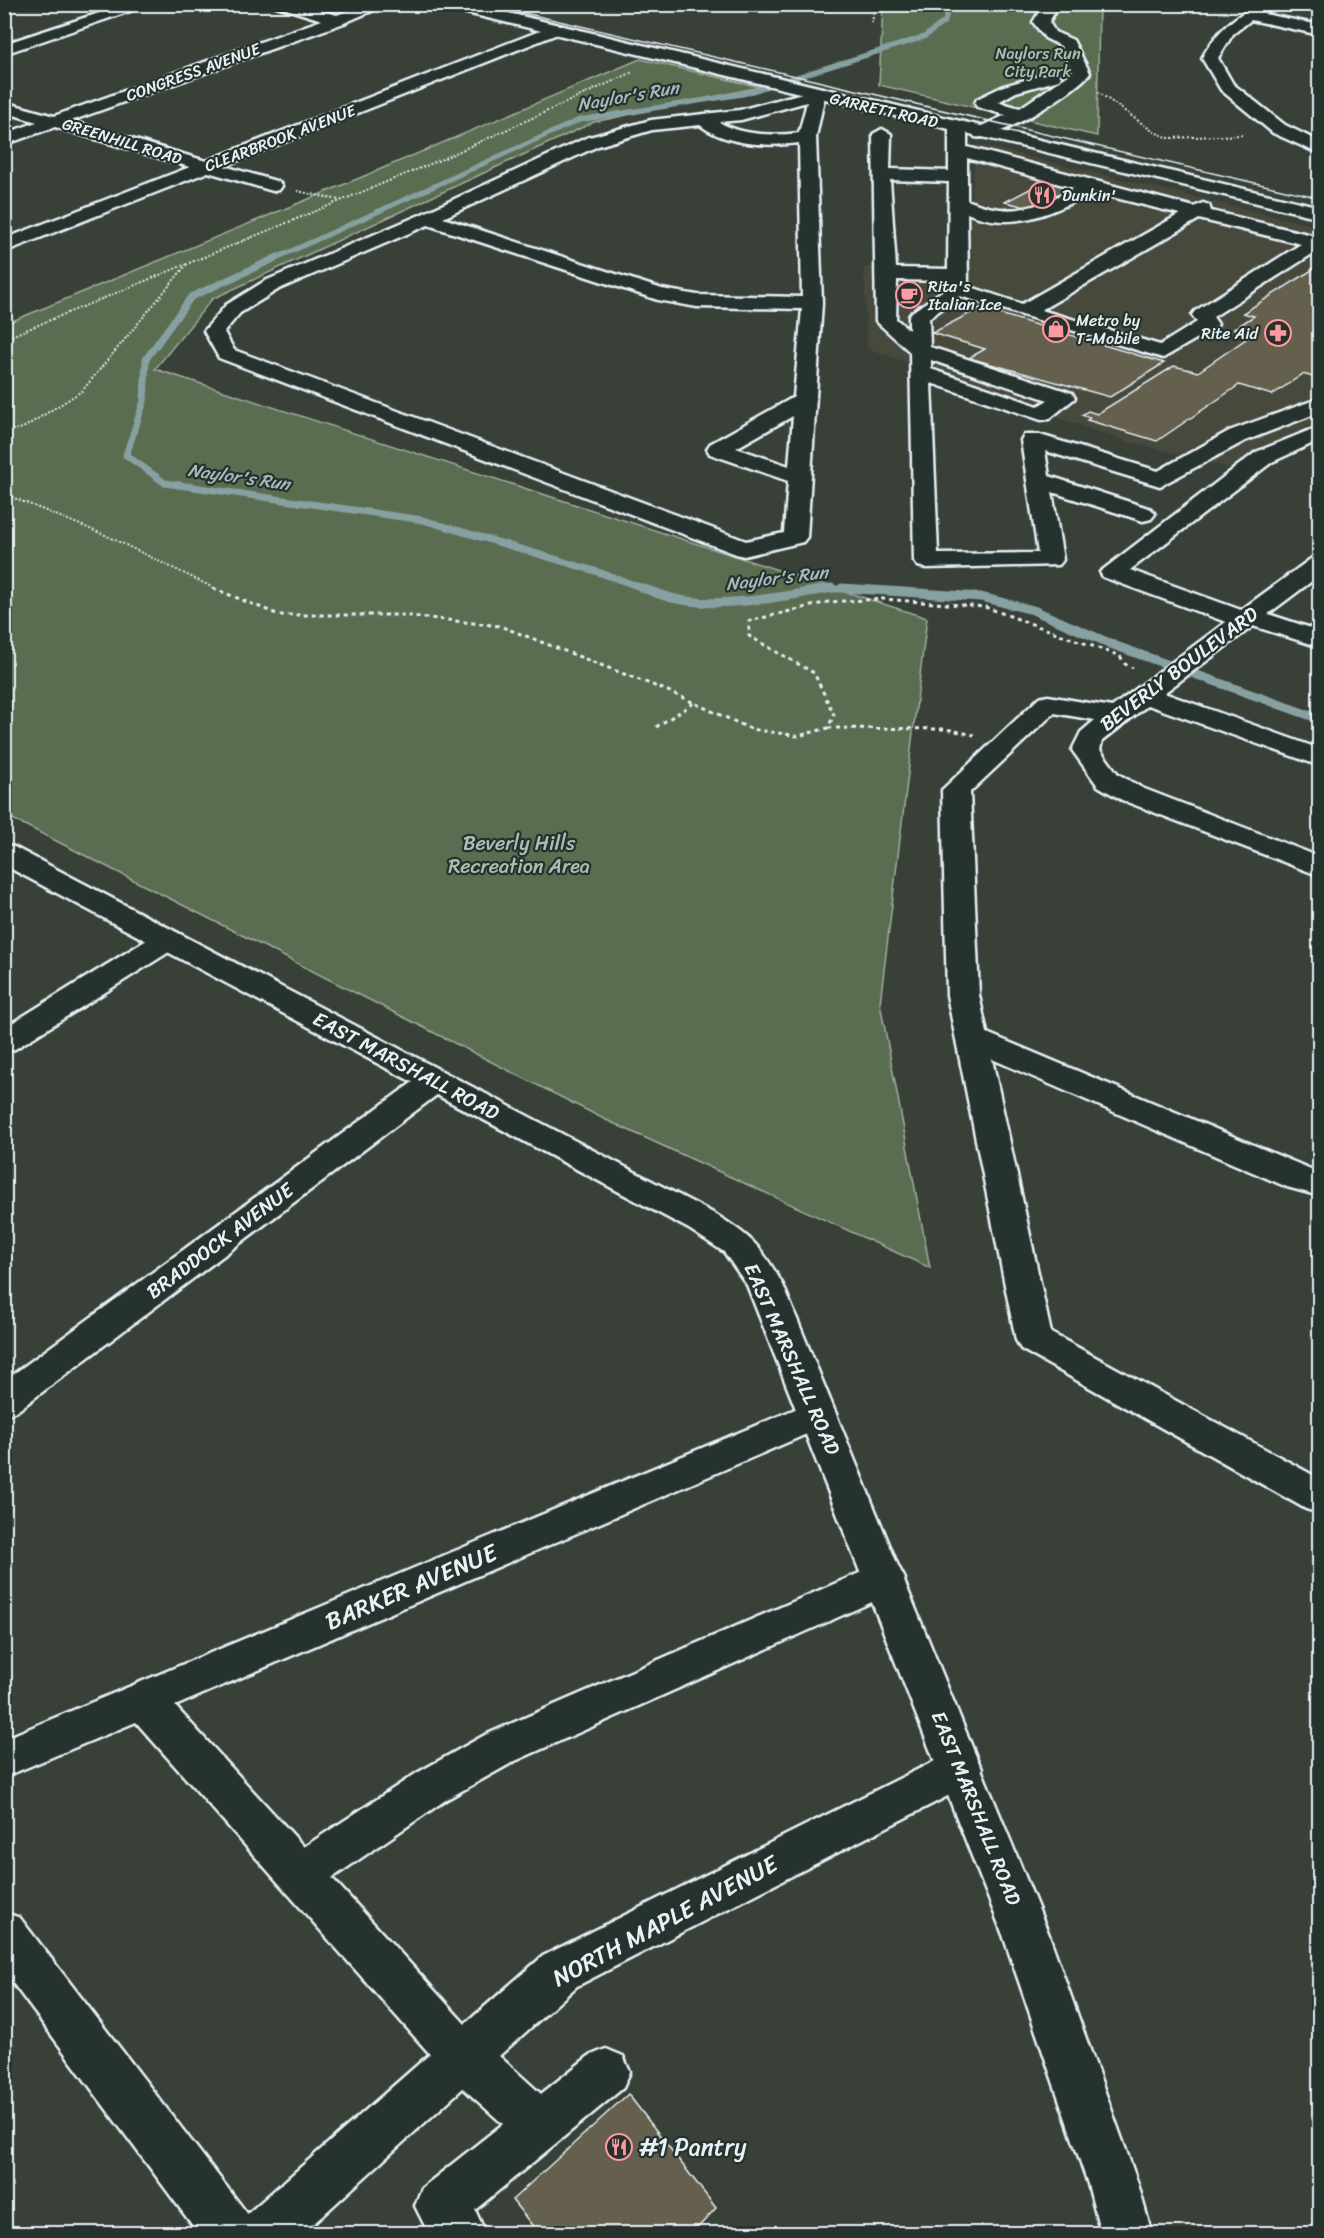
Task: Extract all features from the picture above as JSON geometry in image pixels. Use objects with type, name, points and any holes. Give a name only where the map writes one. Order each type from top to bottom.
[{"type":"street","points":[[4,49],[144,4]]},
{"type":"street","points":[[277,4],[339,20]]},
{"type":"street","name":"CONGRESS AVENUE","points":[[4,140],[381,4]]},
{"type":"street","name":"GARRETT ROAD","points":[[450,4],[837,99],[1320,213]]},
{"type":"street","points":[[981,133],[1036,107],[1082,73],[1067,43],[1050,35],[1041,22],[1052,4]]},
{"type":"street","points":[[1272,4],[1248,15],[1219,37],[1210,58],[1227,87],[1281,130],[1320,149]]},
{"type":"street","points":[[1248,15],[1320,30]]},
{"type":"street","name":"CLEARBROOK AVENUE","points":[[4,246],[555,30]]},
{"type":"street","points":[[1022,114],[983,103],[1010,89],[1053,77]]},
{"type":"street","points":[[817,94],[807,137],[812,303],[795,537],[744,549],[226,354],[214,331],[233,309],[272,285],[427,219],[592,142],[651,125],[741,115],[817,94]]},
{"type":"street","name":"GREENHILL ROAD","points":[[4,107],[273,186]]},
{"type":"street","points":[[705,118],[709,124],[722,130],[765,140],[782,141],[807,137]]},
{"type":"street","points":[[882,134],[881,174],[888,274],[886,321],[920,350],[1065,398],[1041,414],[1032,440],[1051,560],[926,561],[920,372],[920,350],[919,316],[958,282],[958,128]]},
{"type":"street","points":[[958,150],[1097,188],[1318,241]]},
{"type":"street","points":[[881,174],[958,177]]},
{"type":"street","points":[[959,203],[1001,217],[1024,217],[1097,188]]},
{"type":"street","points":[[1043,222],[1097,188]]},
{"type":"street","points":[[1199,211],[1199,202],[1219,190]]},
{"type":"street","points":[[1024,310],[1199,211],[1221,208],[1243,195]]},
{"type":"street","points":[[427,219],[658,294],[697,302],[812,303]]},
{"type":"street","points":[[888,274],[958,282],[1024,310],[1163,352],[1208,324],[1202,315],[1318,241]]},
{"type":"street","points":[[920,372],[1041,414]]},
{"type":"street","points":[[799,477],[718,448],[805,400]]},
{"type":"street","points":[[1032,440],[1160,479],[1238,436],[1320,404]]},
{"type":"street","points":[[1320,432],[1264,457],[1112,572],[1320,640]]},
{"type":"street","points":[[1039,480],[1143,514]]},
{"type":"street","name":"BEVERLY BOULEVARD","points":[[1320,562],[1090,738],[1086,750],[1108,780],[1132,794],[1320,867]]},
{"type":"street","points":[[1145,695],[1320,758]]},
{"type":"street","points":[[1118,716],[1048,704],[956,790],[963,995],[1034,1340],[1320,1498]]},
{"type":"street","name":"EAST MARSHALL ROAD","points":[[4,853],[166,941],[679,1209],[736,1243],[753,1264],[765,1285],[885,1578],[1026,1935],[1113,2184],[1126,2234]]},
{"type":"street","points":[[4,1042],[166,941]]},
{"type":"street","points":[[973,1039],[1299,1179],[1320,1185]]},
{"type":"street","name":"BRADDOCK AVENUE","points":[[4,1401],[435,1081]]},
{"type":"street","name":"BARKER AVENUE","points":[[4,1759],[817,1414]]},
{"type":"street","points":[[300,1875],[432,1786],[500,1748],[885,1578]]},
{"type":"street","points":[[143,1700],[464,2057],[540,2125]]},
{"type":"street","name":"NORTH MAPLE AVENUE","points":[[263,2234],[560,1971],[960,1768]]},
{"type":"street","points":[[4,1933],[231,2234]]},
{"type":"street","points":[[461,2234],[440,2206],[606,2072]]},
{"type":"street","name":"EAST MARSHALL ROAD","points":[[1113,2184],[1121,2234]]},
{"type":"path","points":[[872,23],[875,4]]},
{"type":"path","points":[[4,339],[440,160],[666,57]]},
{"type":"path","points":[[1079,76],[1106,99],[1154,132],[1169,138],[1202,138],[1281,130]]},
{"type":"path","points":[[273,186],[340,201]]},
{"type":"path","points":[[4,432],[23,428],[82,391],[189,262]]},
{"type":"path","points":[[4,494],[105,535],[230,596],[279,615],[402,615],[500,626],[694,703],[752,729],[798,736],[828,728],[946,729],[1007,742]]},
{"type":"path","points":[[828,728],[834,715],[814,673],[749,636],[749,621],[828,602],[883,599],[985,607],[1120,656],[1125,664]]},
{"type":"path","points":[[656,727],[694,703]]},
{"type":"shaded area","points":[[628,5],[787,5],[778,15]]},
{"type":"shaded area","points":[[976,144],[1319,227],[1319,420],[1231,468],[1118,439],[867,348],[864,267],[965,266]]},
{"type":"green space","name":"Naylors Run City Park","points":[[883,5],[1104,5],[1099,6],[1097,136],[879,85]]},
{"type":"green space","name":"Beverly Hills Recreation Area","points":[[640,59],[760,87],[594,122],[212,299],[155,369],[927,618],[880,1003],[930,1268],[604,1119],[5,815],[5,324],[362,177]]},
{"type":"building","name":"Dunkin'","points":[[1047,180],[1077,189],[1038,210],[1005,202]]},
{"type":"building","points":[[1320,265],[1320,379],[1303,374],[1272,395],[1239,385],[1157,441],[1087,420],[1090,418],[1082,415],[1088,411],[1097,414],[1174,366],[1198,372],[1253,334],[1234,329],[1254,316],[1243,313]]},
{"type":"building","points":[[980,308],[1164,363],[1110,397],[969,358],[985,349],[932,333]]},
{"type":"building","name":"#1 Pantry","points":[[628,2094],[716,2208],[692,2234],[539,2234],[512,2200]]},
{"type":"waterway","name":"Naylor's Run","points":[[274,259],[579,120],[743,94],[924,37],[945,21],[949,4]]},
{"type":"waterway","name":"Naylor's Run","points":[[278,257],[191,297],[146,359],[144,401],[126,455],[165,483],[423,520],[595,571],[646,589]]},
{"type":"waterway","name":"Naylor's Run","points":[[642,588],[672,598],[709,603],[794,595],[827,589]]},
{"type":"waterway","name":"Naylor's Run","points":[[827,589],[832,588]]},
{"type":"waterway","name":"Naylor's Run","points":[[842,588],[857,589]]},
{"type":"waterway","name":"Naylor's Run","points":[[827,589],[857,589]]},
{"type":"waterway","name":"Naylor's Run","points":[[857,589],[864,589]]},
{"type":"waterway","name":"Naylor's Run","points":[[857,589],[981,597],[1033,610],[1116,646],[1320,719]]},
{"type":"tram line","points":[[486,4],[1320,198]]},
{"type":"place","name":"Dunkin'","points":[[1042,195]]},
{"type":"place","name":"Rita's Italian Ice","points":[[909,295]]},
{"type":"place","name":"Metro by T-Mobile","points":[[1056,329]]},
{"type":"place","name":"Rite Aid","points":[[1278,333]]},
{"type":"place","name":"#1 Pantry","points":[[619,2147]]}]
